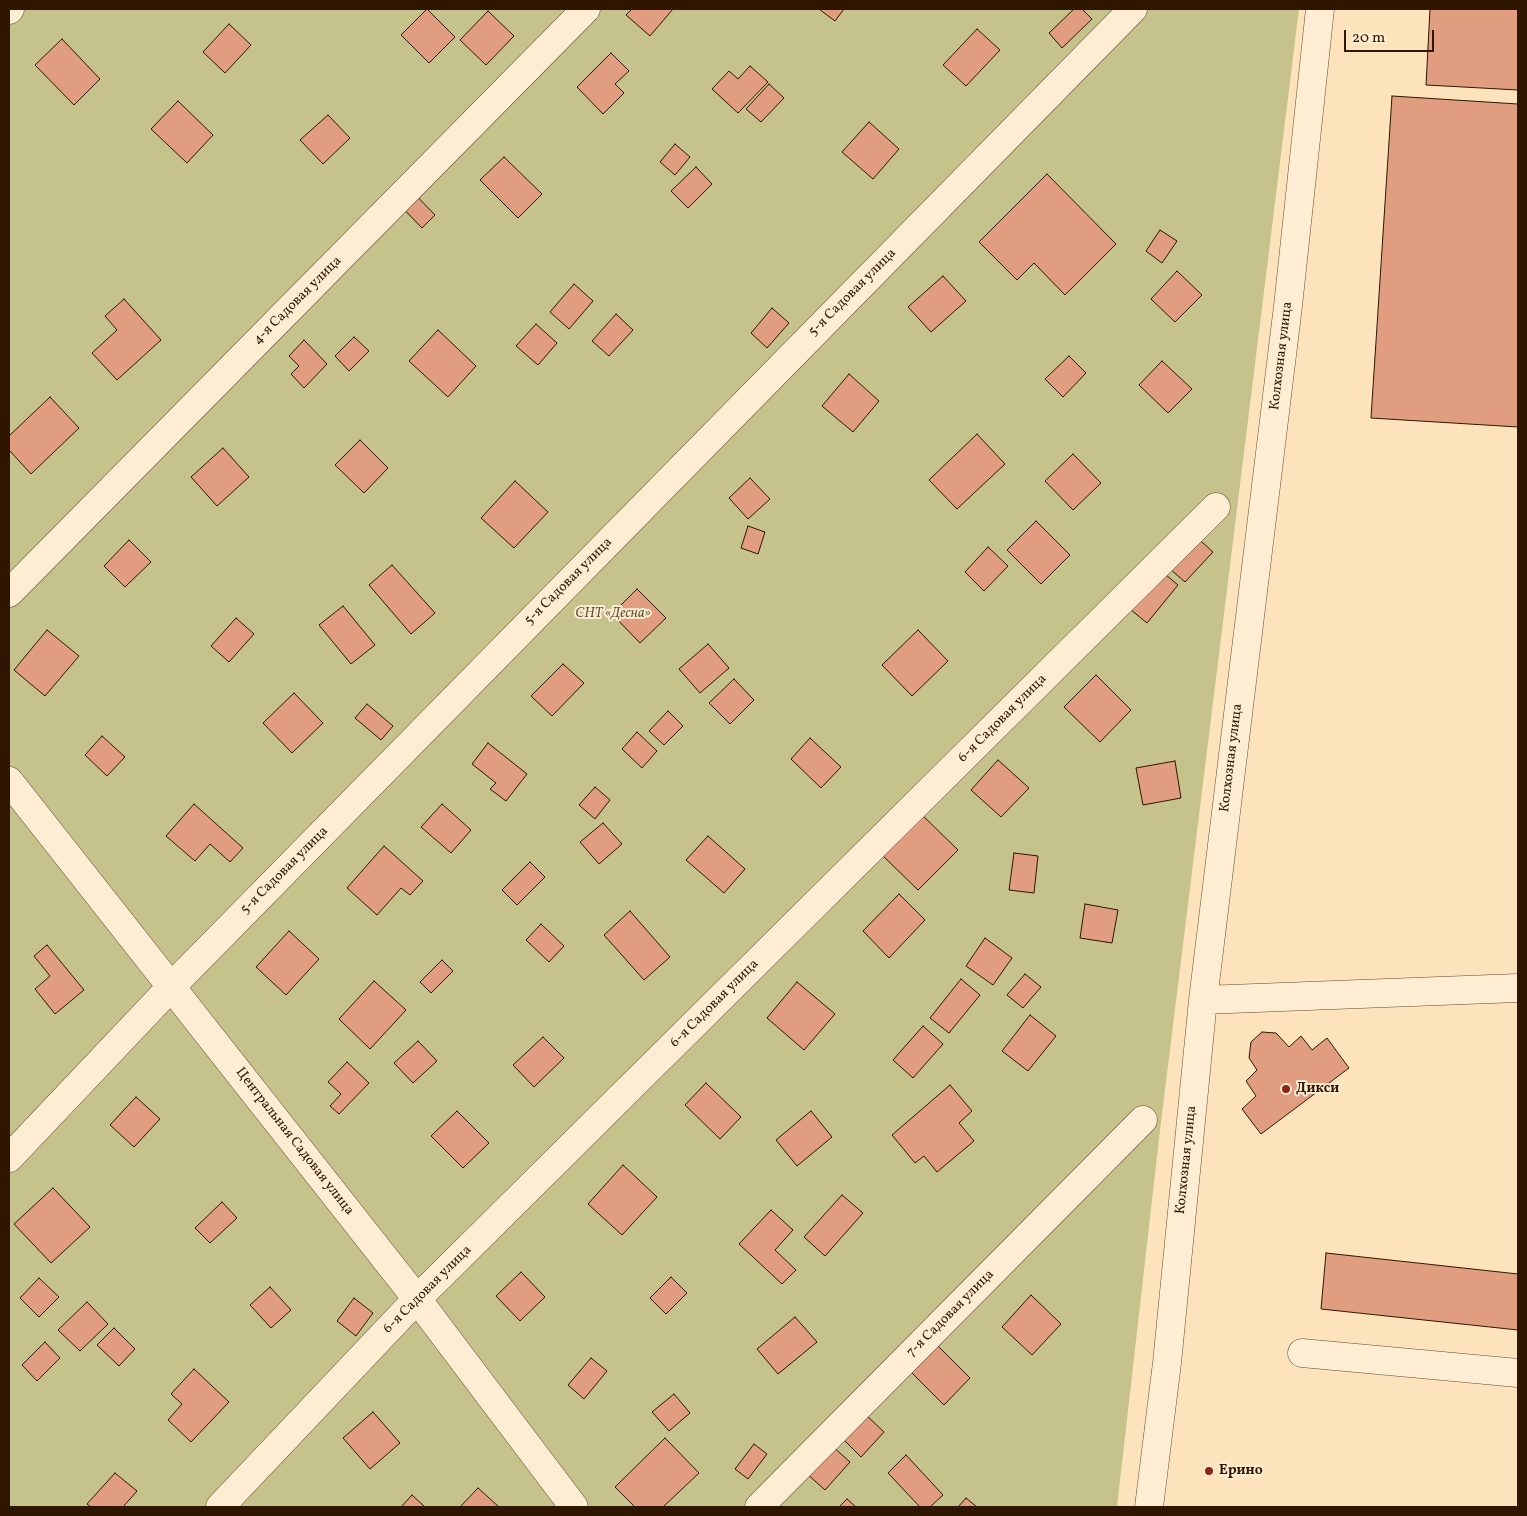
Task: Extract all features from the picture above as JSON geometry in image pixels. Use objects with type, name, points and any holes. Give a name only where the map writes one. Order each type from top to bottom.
[{"type":"street","name":"4-я Садовая улица","points":[[9,593],[586,9]]},
{"type":"street","name":"5-я Садовая улица","points":[[9,1158],[172,986],[1133,9]]},
{"type":"street","name":"Колхозная улица","points":[[1149,1507],[1167,1363],[1203,1000],[1288,306],[1320,9]]},
{"type":"street","name":"6-я Садовая улица","points":[[220,1507],[417,1299],[1216,507]]},
{"type":"street","name":"Центральная Садовая улица","points":[[9,782],[172,986],[417,1299],[574,1507]]},
{"type":"street","points":[[1203,1000],[1518,988]]},
{"type":"street","name":"7-я Садовая улица","points":[[759,1507],[1143,1120]]},
{"type":"street","points":[[1302,1353],[1518,1373]]},
{"type":"green space","name":"СНТ «Десна»","points":[[9,9],[1299,9],[1160,1130],[1117,1507],[9,1507]]},
{"type":"building","points":[[427,9],[455,37],[429,63],[401,35]]},
{"type":"building","points":[[632,9],[673,9],[650,36],[626,15]]},
{"type":"building","points":[[819,9],[844,9],[835,21]]},
{"type":"building","points":[[1074,9],[1082,9],[1092,19],[1062,48],[1049,33]]},
{"type":"building","points":[[1430,9],[1518,9],[1518,90],[1426,85]]},
{"type":"building","points":[[488,11],[514,36],[486,65],[460,40]]},
{"type":"building","points":[[229,24],[251,45],[225,73],[203,52]]},
{"type":"building","points":[[977,29],[1000,50],[966,86],[943,65]]},
{"type":"building","points":[[62,39],[100,79],[74,105],[35,65]]},
{"type":"building","points":[[611,53],[629,71],[615,84],[624,93],[603,114],[577,87]]},
{"type":"building","points":[[750,66],[768,82],[738,113],[712,89],[729,71],[738,79]]},
{"type":"building","points":[[769,84],[784,98],[761,122],[746,109]]},
{"type":"building","points":[[1392,96],[1518,104],[1518,427],[1371,418]]},
{"type":"building","points":[[178,101],[213,135],[187,163],[151,129]]},
{"type":"building","points":[[328,115],[350,138],[323,164],[300,140]]},
{"type":"building","points":[[869,122],[899,149],[873,179],[842,152]]},
{"type":"building","points":[[675,144],[690,157],[675,175],[660,162]]},
{"type":"building","points":[[504,157],[542,194],[518,218],[480,180]]},
{"type":"building","points":[[696,167],[712,184],[688,208],[671,191]]},
{"type":"building","points":[[1047,174],[1116,244],[1065,295],[1034,263],[1017,280],[979,242]]},
{"type":"building","points":[[407,186],[435,215],[422,228],[394,199]]},
{"type":"building","points":[[1160,230],[1177,241],[1162,263],[1146,251]]},
{"type":"building","points":[[1177,271],[1202,295],[1175,322],[1151,299]]},
{"type":"building","points":[[943,276],[966,301],[931,332],[908,307]]},
{"type":"building","points":[[574,284],[593,301],[569,329],[550,312]]},
{"type":"building","points":[[124,299],[161,340],[117,380],[92,353],[117,330],[105,316]]},
{"type":"building","points":[[772,308],[789,323],[767,348],[751,333]]},
{"type":"building","points":[[616,314],[633,330],[609,356],[592,341]]},
{"type":"building","points":[[536,324],[557,343],[538,365],[516,346]]},
{"type":"building","points":[[438,330],[476,366],[448,397],[409,361]]},
{"type":"building","points":[[354,337],[369,351],[349,371],[335,356]]},
{"type":"building","points":[[304,340],[327,364],[304,388],[291,374],[299,366],[289,356]]},
{"type":"building","points":[[1069,356],[1086,373],[1063,397],[1045,379]]},
{"type":"building","points":[[1162,361],[1192,389],[1168,413],[1139,385]]},
{"type":"building","points":[[849,374],[879,401],[853,432],[822,406]]},
{"type":"building","points":[[50,397],[79,428],[31,474],[9,450],[9,436]]},
{"type":"building","points":[[977,434],[1005,464],[957,509],[929,480]]},
{"type":"building","points":[[360,440],[388,468],[364,493],[335,465]]},
{"type":"building","points":[[223,448],[249,477],[217,506],[191,477]]},
{"type":"building","points":[[1073,454],[1101,483],[1073,510],[1045,481]]},
{"type":"building","points":[[750,478],[770,499],[748,519],[729,498]]},
{"type":"building","points":[[515,481],[548,512],[514,548],[481,518]]},
{"type":"building","points":[[1036,521],[1070,555],[1041,584],[1007,550]]},
{"type":"building","points":[[1182,524],[1213,552],[1185,582],[1154,555]]},
{"type":"building","points":[[748,526],[765,532],[758,554],[741,548]]},
{"type":"building","points":[[129,540],[151,562],[125,587],[104,566]]},
{"type":"building","points":[[988,547],[1008,566],[984,591],[965,572]]},
{"type":"building","points":[[1146,558],[1178,585],[1147,623],[1114,596]]},
{"type":"building","points":[[392,565],[435,613],[411,634],[369,585]]},
{"type":"building","points":[[637,589],[666,618],[640,643],[612,614]]},
{"type":"building","points":[[343,606],[375,645],[351,664],[319,625]]},
{"type":"building","points":[[236,618],[254,634],[229,662],[211,646]]},
{"type":"building","points":[[47,630],[79,656],[45,696],[14,670]]},
{"type":"building","points":[[918,630],[948,661],[912,696],[882,665]]},
{"type":"building","points":[[708,644],[729,668],[700,693],[679,669]]},
{"type":"building","points":[[563,664],[584,683],[552,716],[531,696]]},
{"type":"building","points":[[1096,675],[1131,710],[1100,742],[1064,707]]},
{"type":"building","points":[[734,679],[754,700],[730,724],[709,703]]},
{"type":"building","points":[[294,693],[323,723],[292,753],[263,723]]},
{"type":"building","points":[[367,704],[393,726],[381,740],[355,718]]},
{"type":"building","points":[[668,711],[683,726],[664,745],[649,731]]},
{"type":"building","points":[[637,732],[657,751],[642,768],[622,749]]},
{"type":"building","points":[[102,736],[125,757],[107,776],[85,755]]},
{"type":"building","points":[[810,738],[841,767],[821,788],[791,759]]},
{"type":"building","points":[[488,743],[527,774],[506,801],[490,789],[496,783],[472,764]]},
{"type":"building","points":[[998,760],[1029,788],[1001,817],[971,790]]},
{"type":"building","points":[[1175,761],[1181,798],[1143,805],[1136,768]]},
{"type":"building","points":[[595,787],[610,800],[595,819],[579,805]]},
{"type":"building","points":[[194,804],[243,848],[230,862],[210,844],[195,861],[166,836]]},
{"type":"building","points":[[442,804],[471,830],[451,853],[421,827]]},
{"type":"building","points":[[919,812],[958,850],[918,890],[880,853]]},
{"type":"building","points":[[603,823],[622,844],[599,864],[580,842]]},
{"type":"building","points":[[708,836],[745,869],[724,893],[686,860]]},
{"type":"building","points":[[384,846],[423,881],[410,895],[401,888],[377,915],[347,888]]},
{"type":"building","points":[[1014,853],[1038,856],[1034,893],[1009,890]]},
{"type":"building","points":[[530,862],[545,877],[517,905],[502,890]]},
{"type":"building","points":[[899,894],[925,920],[889,958],[863,931]]},
{"type":"building","points":[[1085,904],[1118,910],[1112,943],[1080,938]]},
{"type":"building","points":[[630,911],[670,957],[644,980],[604,935]]},
{"type":"building","points":[[541,924],[564,946],[549,962],[526,940]]},
{"type":"building","points":[[289,931],[319,959],[286,995],[256,967]]},
{"type":"building","points":[[985,938],[1012,958],[993,985],[966,966]]},
{"type":"building","points":[[47,945],[84,990],[55,1014],[35,989],[50,976],[34,956]]},
{"type":"building","points":[[442,960],[453,971],[431,993],[420,982]]},
{"type":"building","points":[[1025,974],[1041,987],[1023,1008],[1007,995]]},
{"type":"building","points":[[961,979],[980,995],[949,1033],[930,1018]]},
{"type":"building","points":[[374,981],[406,1010],[370,1049],[339,1019]]},
{"type":"building","points":[[797,982],[835,1014],[804,1050],[767,1018]]},
{"type":"building","points":[[1030,1015],[1056,1036],[1028,1071],[1002,1051]]},
{"type":"building","points":[[923,1026],[943,1044],[913,1078],[893,1060]]},
{"type":"building","name":"Дикси","points":[[1262,1032],[1276,1033],[1289,1047],[1301,1036],[1312,1050],[1327,1038],[1349,1068],[1261,1134],[1242,1109],[1256,1096],[1246,1081],[1257,1070],[1249,1058],[1251,1042]]},
{"type":"building","points":[[543,1037],[564,1058],[534,1087],[513,1065]]},
{"type":"building","points":[[418,1041],[437,1061],[413,1083],[394,1063]]},
{"type":"building","points":[[347,1062],[369,1083],[339,1114],[330,1106],[341,1094],[328,1082]]},
{"type":"building","points":[[706,1083],[741,1117],[720,1139],[685,1105]]},
{"type":"building","points":[[950,1085],[972,1111],[959,1123],[974,1141],[937,1172],[924,1156],[915,1163],[892,1135]]},
{"type":"building","points":[[136,1097],[160,1119],[134,1147],[110,1125]]},
{"type":"building","points":[[457,1111],[489,1143],[463,1168],[431,1136]]},
{"type":"building","points":[[811,1111],[832,1137],[797,1166],[776,1140]]},
{"type":"building","points":[[623,1165],[657,1197],[622,1235],[588,1204]]},
{"type":"building","points":[[53,1188],[90,1227],[51,1263],[14,1224]]},
{"type":"building","points":[[842,1195],[863,1213],[825,1256],[804,1237]]},
{"type":"building","points":[[222,1202],[237,1218],[210,1243],[195,1228]]},
{"type":"building","points":[[771,1210],[793,1230],[775,1250],[796,1270],[782,1284],[739,1244]]},
{"type":"building","points":[[1326,1253],[1518,1274],[1518,1330],[1321,1309]]},
{"type":"building","points":[[521,1272],[545,1297],[520,1321],[496,1296]]},
{"type":"building","points":[[671,1277],[687,1293],[666,1314],[650,1298]]},
{"type":"building","points":[[39,1278],[59,1297],[39,1317],[20,1298]]},
{"type":"building","points":[[270,1287],[291,1310],[271,1328],[250,1305]]},
{"type":"building","points":[[1031,1295],[1061,1324],[1032,1355],[1002,1327]]},
{"type":"building","points":[[354,1298],[373,1313],[356,1336],[337,1321]]},
{"type":"building","points":[[87,1302],[108,1324],[80,1351],[58,1330]]},
{"type":"building","points":[[795,1317],[817,1342],[778,1374],[757,1349]]},
{"type":"building","points":[[114,1328],[135,1349],[119,1366],[97,1345]]},
{"type":"building","points":[[45,1342],[60,1358],[37,1381],[22,1365]]},
{"type":"building","points":[[937,1345],[970,1378],[944,1405],[911,1372]]},
{"type":"building","points":[[591,1358],[607,1371],[584,1399],[568,1385]]},
{"type":"building","points":[[194,1369],[229,1402],[191,1442],[168,1420],[182,1404],[171,1394]]},
{"type":"building","points":[[674,1394],[690,1413],[669,1431],[652,1412]]},
{"type":"building","points":[[373,1412],[400,1443],[370,1469],[343,1438]]},
{"type":"building","points":[[865,1414],[884,1432],[861,1457],[843,1439]]},
{"type":"building","points":[[665,1438],[699,1473],[663,1507],[635,1507],[615,1487]]},
{"type":"building","points":[[754,1444],[767,1454],[748,1479],[735,1469]]},
{"type":"building","points":[[831,1445],[850,1462],[825,1490],[806,1473]]},
{"type":"building","points":[[906,1455],[943,1495],[930,1507],[920,1507],[888,1473]]},
{"type":"building","points":[[115,1473],[137,1491],[123,1507],[91,1507],[87,1504]]},
{"type":"building","points":[[478,1488],[499,1507],[460,1507]]},
{"type":"building","points":[[412,1495],[425,1507],[401,1507]]},
{"type":"building","points":[[966,1498],[977,1507],[958,1507]]},
{"type":"building","points":[[847,1499],[856,1507],[839,1507]]},
{"type":"place","name":"Дикси","points":[[1286,1089]]},
{"type":"place","name":"Ерино","points":[[1209,1471]]}]
